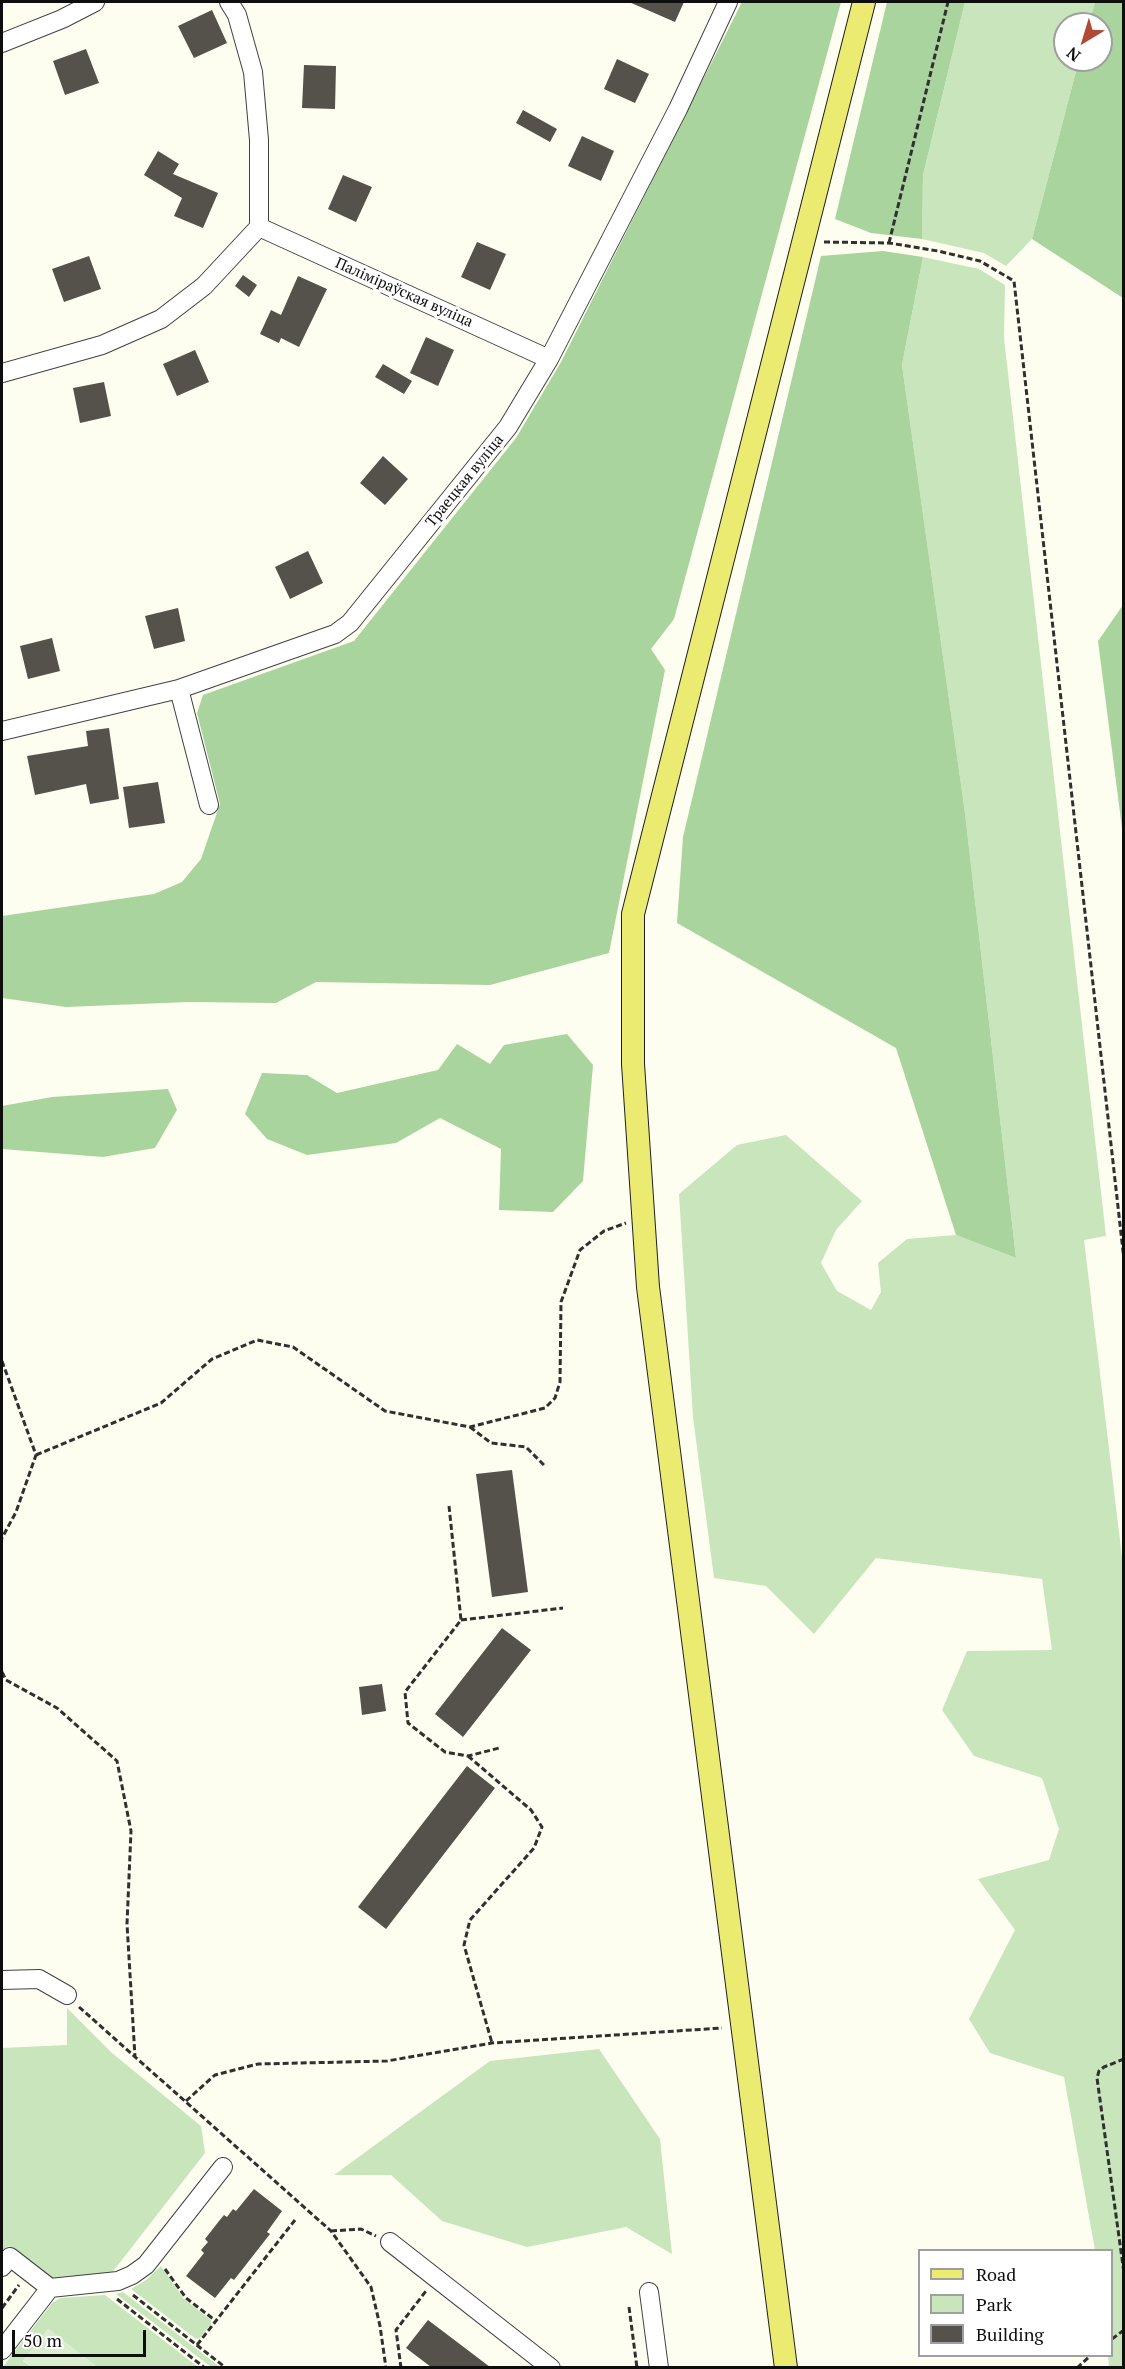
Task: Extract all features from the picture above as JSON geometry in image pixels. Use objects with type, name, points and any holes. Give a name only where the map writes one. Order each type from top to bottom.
[{"type":"main road","points":[[786,2367],[648,1287],[633,1064],[633,914],[864,2]]},
{"type":"street","points":[[2,43],[62,19],[95,2]]},
{"type":"street","points":[[2,373],[102,345],[161,319],[204,286],[259,227],[259,140],[253,72],[237,15],[229,2]]},
{"type":"street","name":"Траецкая вуліца","points":[[2,731],[179,689],[335,634],[350,623],[508,428],[549,359],[678,109],[728,2]]},
{"type":"street","name":"Паліміраўская вуліца","points":[[259,227],[549,359]]},
{"type":"street","points":[[179,689],[209,805]]},
{"type":"street","points":[[2,1980],[39,1979],[67,1995]]},
{"type":"street","points":[[2,2268],[10,2257],[50,2288],[116,2281],[132,2275],[146,2265],[223,2167]]},
{"type":"street","points":[[390,2242],[551,2367]]},
{"type":"street","points":[[2,2350],[50,2288]]},
{"type":"street","points":[[649,2292],[659,2367]]},
{"type":"path","points":[[889,243],[948,2]]},
{"type":"path","points":[[802,242],[889,243],[938,251],[980,261],[1014,281],[1124,1260]]},
{"type":"path","points":[[36,1455],[161,1403],[212,1359],[257,1340],[293,1347],[386,1411],[470,1427],[545,1408],[555,1398],[560,1382],[561,1302],[580,1250],[604,1231],[643,1217]]},
{"type":"path","points":[[2,1361],[36,1455],[16,1512],[2,1538]]},
{"type":"path","points":[[470,1427],[491,1443],[526,1447],[545,1466]]},
{"type":"path","points":[[449,1506],[461,1620],[405,1692],[408,1723],[445,1752],[468,1756],[499,1748]]},
{"type":"path","points":[[461,1620],[562,1608]]},
{"type":"path","points":[[2,1672],[6,1680],[57,1708],[117,1761],[131,1831],[127,1924],[136,2059]]},
{"type":"path","points":[[468,1756],[531,1810],[542,1827],[534,1848],[470,1920],[464,1945],[492,2043]]},
{"type":"path","points":[[67,1995],[136,2059],[331,2230],[371,2287],[386,2367]]},
{"type":"path","points":[[186,2101],[215,2075],[258,2064],[387,2061],[492,2043],[742,2027]]},
{"type":"path","points":[[1124,2059],[1104,2067],[1099,2071],[1097,2078],[1124,2273]]},
{"type":"path","points":[[197,2345],[295,2220]]},
{"type":"path","points":[[331,2230],[360,2229],[390,2242]]},
{"type":"path","points":[[161,2263],[186,2298],[216,2321]]},
{"type":"path","points":[[2,2308],[30,2272]]},
{"type":"path","points":[[401,2367],[396,2330],[436,2278]]},
{"type":"path","points":[[116,2281],[226,2367]]},
{"type":"path","points":[[97,2284],[205,2367]]},
{"type":"path","points":[[629,2307],[637,2367]]},
{"type":"green space","points":[[742,2],[841,2],[674,619],[651,649],[665,670],[609,953],[490,985],[316,982],[276,1003],[188,1002],[66,1007],[2,998],[2,916],[154,894],[182,882],[201,859],[220,804],[197,713],[203,695],[354,641],[516,438],[561,362]]},
{"type":"green space","points":[[887,2],[965,2],[923,175],[922,239],[871,233],[835,219]]},
{"type":"green space","points":[[965,2],[1095,2],[1092,12],[1053,12],[1053,72],[1076,72],[1032,239],[1006,266],[984,253],[922,239],[923,175]]},
{"type":"green space","points":[[1095,2],[1123,2],[1123,298],[1032,239],[1076,72],[1113,72],[1113,12],[1092,12]]},
{"type":"green space","points":[[883,251],[923,257],[902,365],[965,813],[1016,1258],[956,1235],[896,1048],[677,923],[683,837],[821,256]]},
{"type":"green space","points":[[923,257],[979,269],[1005,285],[1004,338],[1106,1236],[1084,1240],[1124,1574],[1123,2367],[1109,2367],[1108,2357],[1113,2357],[1113,2249],[1095,2249],[1064,2077],[990,2053],[969,2019],[1015,1930],[978,1879],[1049,1860],[1059,1829],[1042,1778],[974,1756],[942,1710],[967,1651],[1052,1650],[1042,1579],[876,1558],[814,1634],[766,1586],[714,1578],[693,1417],[679,1194],[737,1145],[786,1135],[862,1201],[836,1230],[821,1263],[837,1291],[871,1310],[881,1292],[878,1263],[907,1239],[956,1235],[1016,1258],[965,813],[902,365]]},
{"type":"green space","points":[[1123,605],[1123,836],[1098,641]]},
{"type":"green space","points":[[567,1034],[593,1065],[583,1181],[553,1212],[499,1210],[501,1149],[440,1118],[396,1143],[307,1155],[267,1139],[245,1114],[262,1073],[307,1075],[337,1093],[438,1070],[457,1044],[490,1064],[504,1045]]},
{"type":"green space","points":[[168,1089],[177,1110],[155,1148],[103,1157],[2,1149],[2,1106],[52,1097]]},
{"type":"green space","points":[[67,2008],[112,2053],[201,2126],[205,2153],[111,2274],[55,2279],[9,2246],[2,2255],[2,2048],[67,2045]]},
{"type":"green space","points":[[599,2049],[660,2139],[672,2254],[626,2227],[527,2247],[442,2221],[391,2175],[334,2175],[490,2061]]},
{"type":"green space","points":[[161,2266],[184,2299],[211,2320],[211,2324],[200,2338],[196,2339],[131,2289],[146,2280]]},
{"type":"green space","points":[[123,2292],[220,2367],[211,2367],[116,2294]]},
{"type":"green space","points":[[105,2295],[198,2367],[97,2367],[48,2329],[23,2361],[32,2367],[2,2368],[52,2303],[60,2298]]},
{"type":"green space","points":[[48,2329],[97,2367],[32,2367],[23,2360]]},
{"type":"building","points":[[629,2],[684,2],[675,22]]},
{"type":"building","points":[[212,10],[227,43],[194,58],[178,26]]},
{"type":"building","points":[[86,49],[99,83],[65,95],[53,61]]},
{"type":"building","points":[[617,59],[649,74],[635,103],[604,89]]},
{"type":"building","points":[[304,65],[336,66],[335,109],[302,108]]},
{"type":"building","points":[[523,110],[557,129],[550,142],[516,123]]},
{"type":"building","points":[[582,136],[614,151],[601,181],[568,166]]},
{"type":"building","points":[[158,151],[179,164],[173,174],[218,193],[203,228],[174,216],[182,198],[144,175]]},
{"type":"building","points":[[343,175],[372,187],[356,222],[328,209]]},
{"type":"building","points":[[477,242],[506,254],[490,290],[461,277]]},
{"type":"building","points":[[89,256],[101,289],[64,302],[52,269]]},
{"type":"building","points":[[243,275],[257,285],[249,297],[235,286]]},
{"type":"building","points":[[298,276],[327,289],[299,347],[281,338],[279,343],[260,334],[271,310],[281,315]]},
{"type":"building","points":[[426,337],[454,350],[438,386],[410,373]]},
{"type":"building","points":[[195,350],[209,382],[177,396],[163,364]]},
{"type":"building","points":[[383,364],[412,381],[404,394],[375,377]]},
{"type":"building","points":[[104,382],[111,416],[80,423],[73,388]]},
{"type":"building","points":[[383,456],[408,479],[385,505],[360,483]]},
{"type":"building","points":[[308,551],[323,583],[290,599],[275,567]]},
{"type":"building","points":[[178,608],[185,641],[154,649],[145,616]]},
{"type":"building","points":[[52,638],[60,671],[28,679],[20,646]]},
{"type":"building","points":[[109,728],[119,799],[90,804],[86,784],[35,795],[27,756],[88,746],[86,731]]},
{"type":"building","points":[[158,782],[165,823],[129,828],[123,787]]},
{"type":"building","points":[[512,1470],[528,1592],[492,1597],[476,1474]]},
{"type":"building","points":[[502,1628],[531,1650],[463,1737],[435,1714]]},
{"type":"building","points":[[382,1684],[386,1711],[362,1715],[359,1687]]},
{"type":"building","points":[[467,1766],[495,1788],[386,1929],[358,1907]]},
{"type":"building","points":[[254,2189],[282,2211],[267,2232],[270,2234],[234,2280],[231,2278],[215,2298],[186,2276],[204,2253],[201,2250],[208,2242],[205,2239],[219,2221],[224,2215],[227,2217],[233,2209],[236,2211]]},
{"type":"building","points":[[428,2320],[490,2367],[431,2367],[406,2348]]}]
